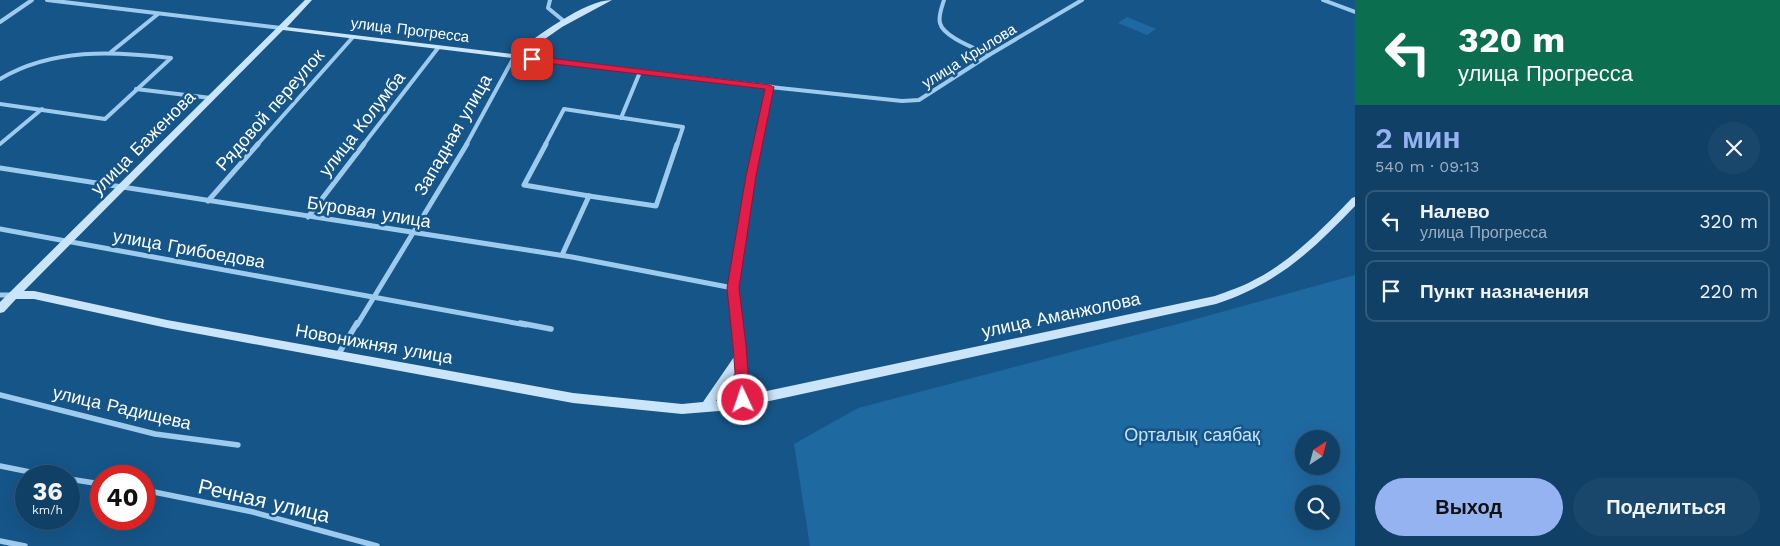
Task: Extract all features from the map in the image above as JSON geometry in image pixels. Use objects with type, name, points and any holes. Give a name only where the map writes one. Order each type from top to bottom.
[{"type":"main road","name":"улица Баженова","points":[[0,309],[309,0]]},
{"type":"main road","points":[[514,57],[533,42],[565,22],[609,0]]},
{"type":"main road","name":"улица Прогресса","points":[[281,28],[770,87]]},
{"type":"main road","points":[[743,400],[733,288],[751,176],[770,87]]},
{"type":"main road","name":"улица Аманжолова","points":[[743,400],[1216,300],[1258,283],[1290,262],[1353,204]]},
{"type":"main road","name":"Новонижняя улица","points":[[14,295],[34,295],[167,324],[573,398],[682,409],[706,407],[743,400]]},
{"type":"main road","points":[[706,407],[740,357]]},
{"type":"street","points":[[0,22],[32,0]]},
{"type":"street","name":"улица Прогресса","points":[[47,0],[281,28]]},
{"type":"street","points":[[550,0],[548,8],[565,22]]},
{"type":"street","points":[[944,0],[940,24],[942,29],[989,55]]},
{"type":"street","name":"улица Крылова","points":[[770,87],[912,102],[923,98],[989,55],[1082,0]]},
{"type":"street","points":[[1323,0],[1355,12]]},
{"type":"street","points":[[111,52],[158,14]]},
{"type":"street","name":"Рядовой переулок","points":[[208,201],[353,37]]},
{"type":"street","name":"улица Колумба","points":[[308,217],[438,48]]},
{"type":"street","points":[[0,79],[28,62],[46,59],[111,52],[171,58],[105,119],[68,116],[42,109],[0,104]]},
{"type":"street","name":"Западная улица","points":[[338,356],[411,233],[472,136],[514,57]]},
{"type":"street","points":[[0,70],[9,72]]},
{"type":"street","points":[[622,118],[640,72]]},
{"type":"street","points":[[136,89],[211,98]]},
{"type":"street","points":[[0,144],[42,109]]},
{"type":"street","points":[[564,109],[683,126],[656,206],[589,196],[524,185],[564,109]]},
{"type":"street","name":"Буровая улица","points":[[0,168],[649,269],[733,288]]},
{"type":"street","points":[[562,255],[589,196]]},
{"type":"street","name":"улица Грибоедова","points":[[0,229],[551,329]]},
{"type":"street","name":"Новонижняя улица","points":[[0,295],[14,295]]},
{"type":"street","name":"улица Радищева","points":[[0,395],[155,434],[238,445]]},
{"type":"street","points":[[0,466],[15,469]]},
{"type":"street","name":"Речная улица","points":[[155,492],[253,512],[377,546]]},
{"type":"street","points":[[0,541],[25,546]]},
{"type":"green space","points":[[1127,17],[1156,29],[1147,35],[1118,23]]},
{"type":"green space","name":"Орталық саябақ","points":[[1355,275],[1355,546],[810,546],[794,444],[858,408]]},
{"type":"route","points":[[532,59],[770,87],[751,176],[733,288],[740,345],[743,400]]}]
